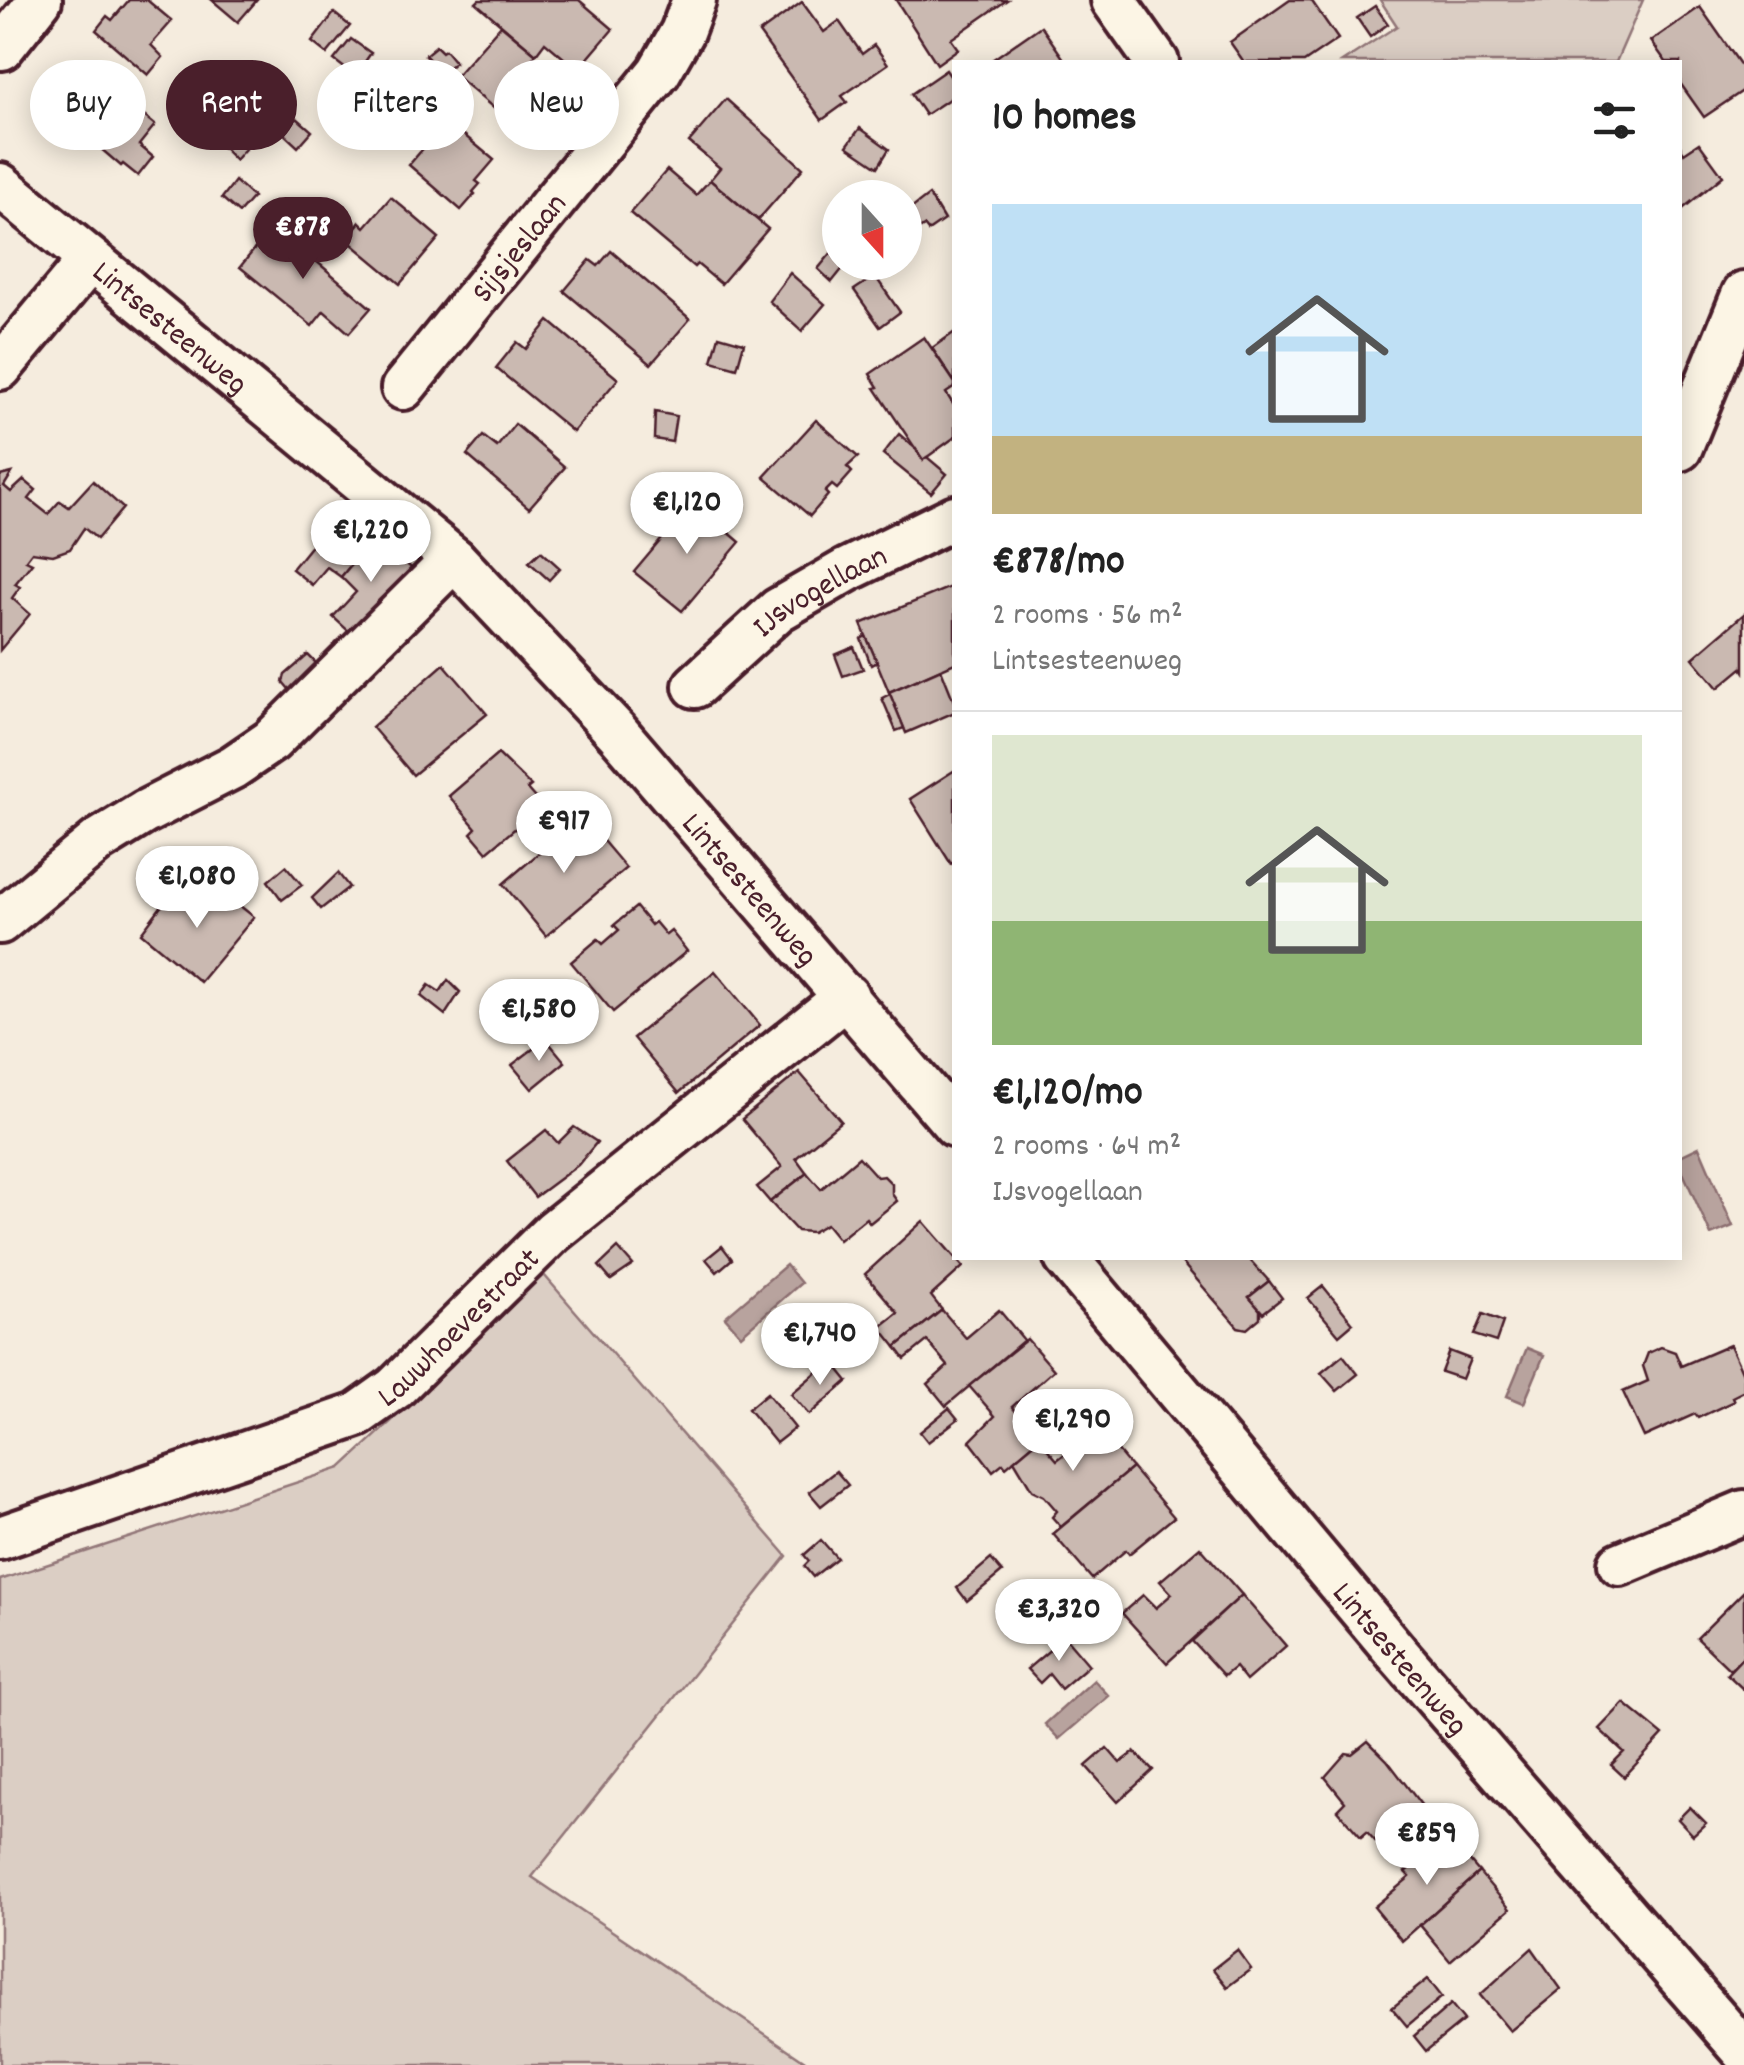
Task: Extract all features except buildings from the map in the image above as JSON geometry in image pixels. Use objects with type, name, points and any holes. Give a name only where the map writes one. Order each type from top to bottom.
[{"type":"street","points":[[2,48],[40,0]]},
{"type":"street","name":"Sijsjeslaan","points":[[403,388],[659,72],[682,32],[694,0]]},
{"type":"street","points":[[1113,0],[1156,60]]},
{"type":"street","name":"Lintsesteenweg","points":[[0,185],[454,559],[618,732],[952,1121]]},
{"type":"street","points":[[0,368],[90,261]]},
{"type":"street","points":[[1682,444],[1744,293]]},
{"type":"street","name":"IJsvogellaan","points":[[695,686],[795,600],[952,518]]},
{"type":"street","points":[[0,922],[98,841],[233,767],[270,741],[454,559]]},
{"type":"street","name":"Lauwhoevestraat","points":[[0,1538],[357,1415],[395,1388],[553,1232],[848,996]]},
{"type":"street","name":"Lintsesteenweg","points":[[1068,1260],[1396,1653],[1744,2050]]},
{"type":"street","points":[[1620,1564],[1744,1512]]},
{"type":"shaded area","points":[[1380,0],[1643,0],[1617,60],[1345,60],[1397,26]]},
{"type":"shaded area","points":[[1699,1147],[1733,1226],[1711,1235],[1682,1170],[1682,1155]]},
{"type":"shaded area","points":[[786,1265],[801,1283],[741,1335],[725,1317]]},
{"type":"shaded area","points":[[538,1268],[787,1556],[532,1877],[811,2065],[0,2065],[0,1580],[341,1468],[452,1365]]},
{"type":"shaded area","points":[[1527,1348],[1544,1355],[1524,1403],[1507,1396]]},
{"type":"shaded area","points":[[1094,1680],[1109,1696],[1059,1739],[1045,1724]]}]
